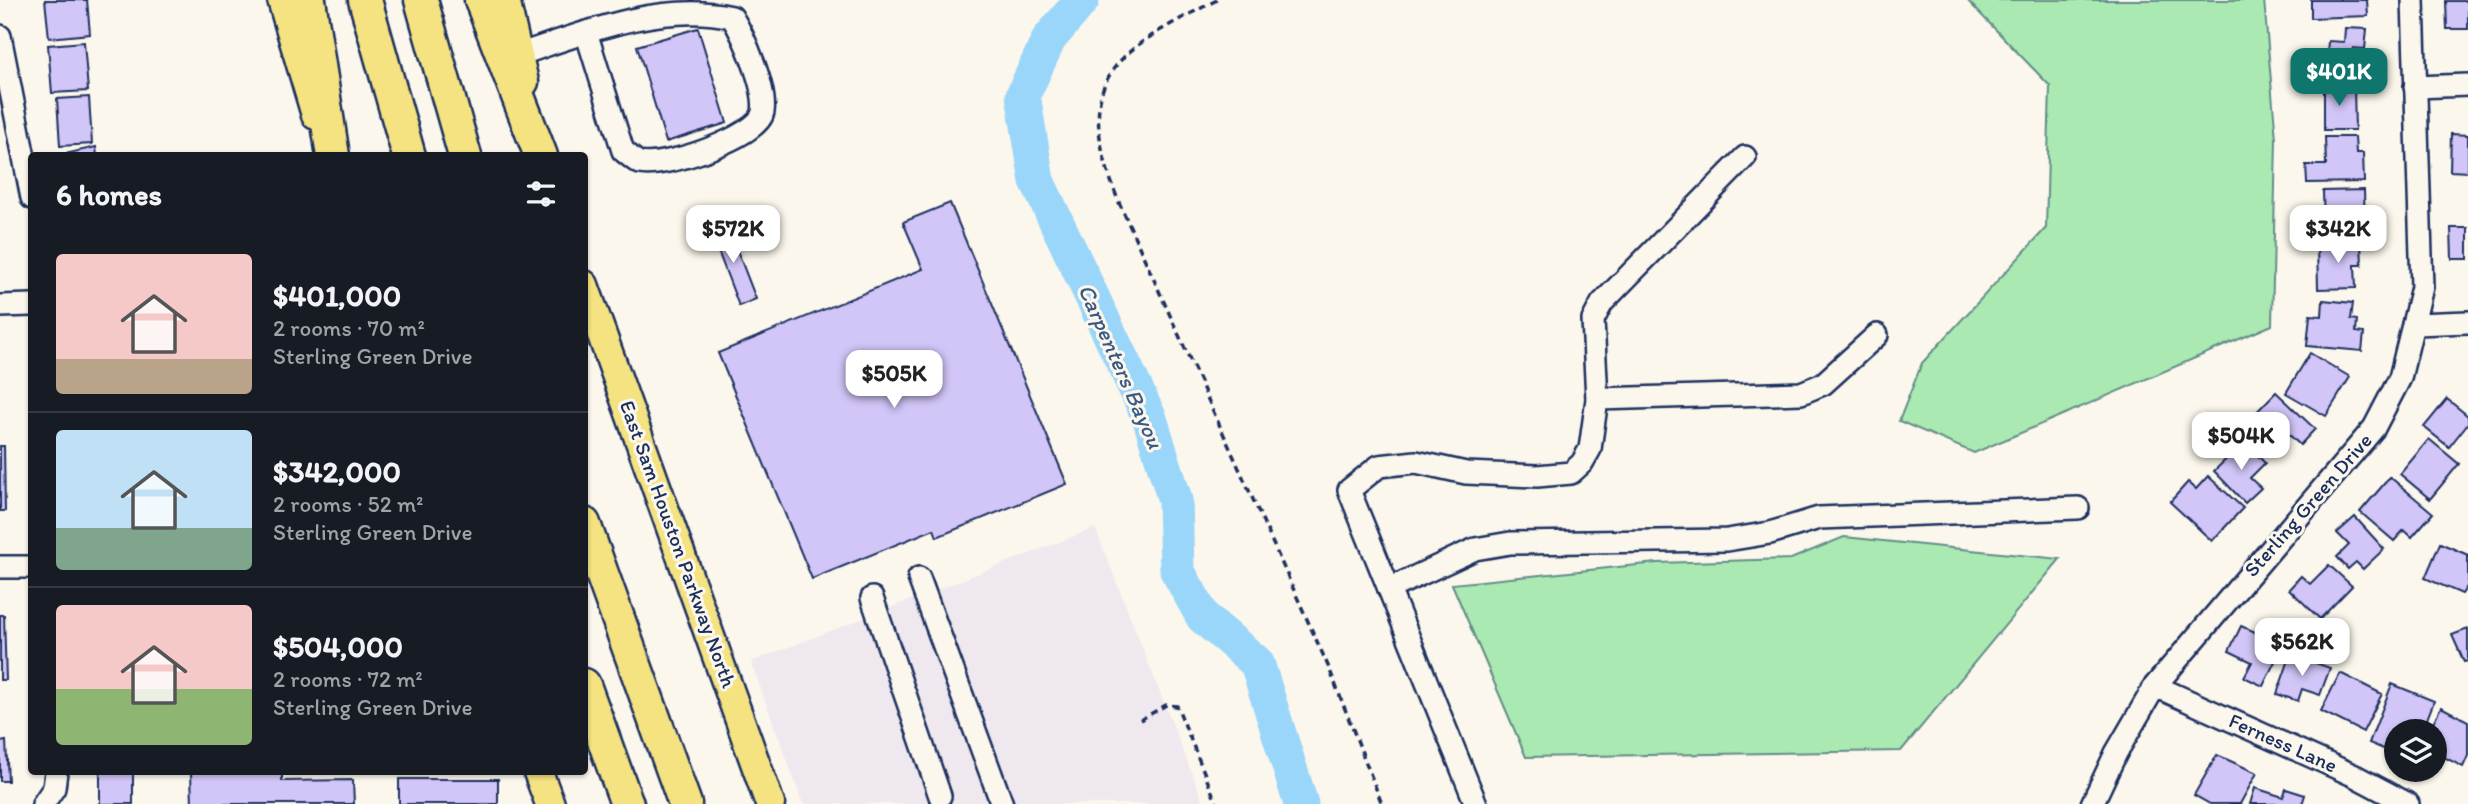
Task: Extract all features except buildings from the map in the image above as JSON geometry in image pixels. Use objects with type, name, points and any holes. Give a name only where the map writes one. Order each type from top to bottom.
[{"type":"highway","points":[[309,0],[332,152]]},
{"type":"highway","points":[[365,0],[408,152]]},
{"type":"highway","points":[[421,0],[463,152]]},
{"type":"highway","points":[[481,0],[539,152]]},
{"type":"highway","points":[[588,535],[685,804]]},
{"type":"highway","points":[[588,696],[627,804]]},
{"type":"main road","points":[[282,0],[326,152]]},
{"type":"main road","points":[[505,0],[540,152]]},
{"type":"main road","name":"East Sam Houston Parkway North","points":[[588,296],[770,804]]},
{"type":"main road","points":[[539,775],[550,804]]},
{"type":"street","name":"Sterling Green Drive","points":[[2092,804],[2116,753],[2155,686],[2374,428],[2400,378],[2422,287],[2413,0]]},
{"type":"street","points":[[518,55],[586,32],[641,17],[716,13],[732,17],[744,35],[763,100],[763,114],[758,124],[740,138],[657,163],[639,163],[623,151],[586,32]]},
{"type":"street","points":[[0,36],[28,178]]},
{"type":"street","points":[[2415,87],[2468,85]]},
{"type":"street","points":[[1476,804],[1349,490],[1379,466],[1416,461],[1466,473],[1537,476],[1571,473],[1582,463],[1590,449],[1597,399],[1593,320],[1602,303],[1745,157]]},
{"type":"street","points":[[0,306],[28,305]]},
{"type":"street","points":[[2415,324],[2468,322]]},
{"type":"street","points":[[1597,399],[1801,393],[1823,384],[1877,335]]},
{"type":"street","points":[[1388,589],[1475,549],[1510,543],[1727,540],[1770,533],[1819,518],[2078,508]]},
{"type":"street","points":[[0,567],[28,567]]},
{"type":"street","points":[[919,578],[1002,804]]},
{"type":"street","points":[[873,597],[940,796]]},
{"type":"street","name":"Ferness Lane","points":[[2155,686],[2356,776],[2408,804]]},
{"type":"street","points":[[44,803],[54,788],[56,775]]},
{"type":"path","points":[[1217,0],[1152,33],[1117,64],[1099,102],[1098,139],[1118,200],[1324,656],[1382,804]]},
{"type":"path","points":[[1140,719],[1166,705],[1177,706],[1217,804]]},
{"type":"shaded area","points":[[1095,528],[1204,804],[803,804],[751,662]]},
{"type":"green space","points":[[1967,0],[2264,0],[2276,139],[2272,325],[1974,453],[1899,421],[1922,363],[2046,228],[2050,86]]},
{"type":"green space","points":[[1844,537],[2060,559],[1901,751],[1526,757],[1452,584],[1657,563],[1791,559]]},
{"type":"waterway","name":"Carpenters Bayou","points":[[1082,0],[1049,39],[1023,95],[1037,181],[1150,419],[1175,500],[1177,570],[1203,617],[1257,663],[1301,804]]}]
